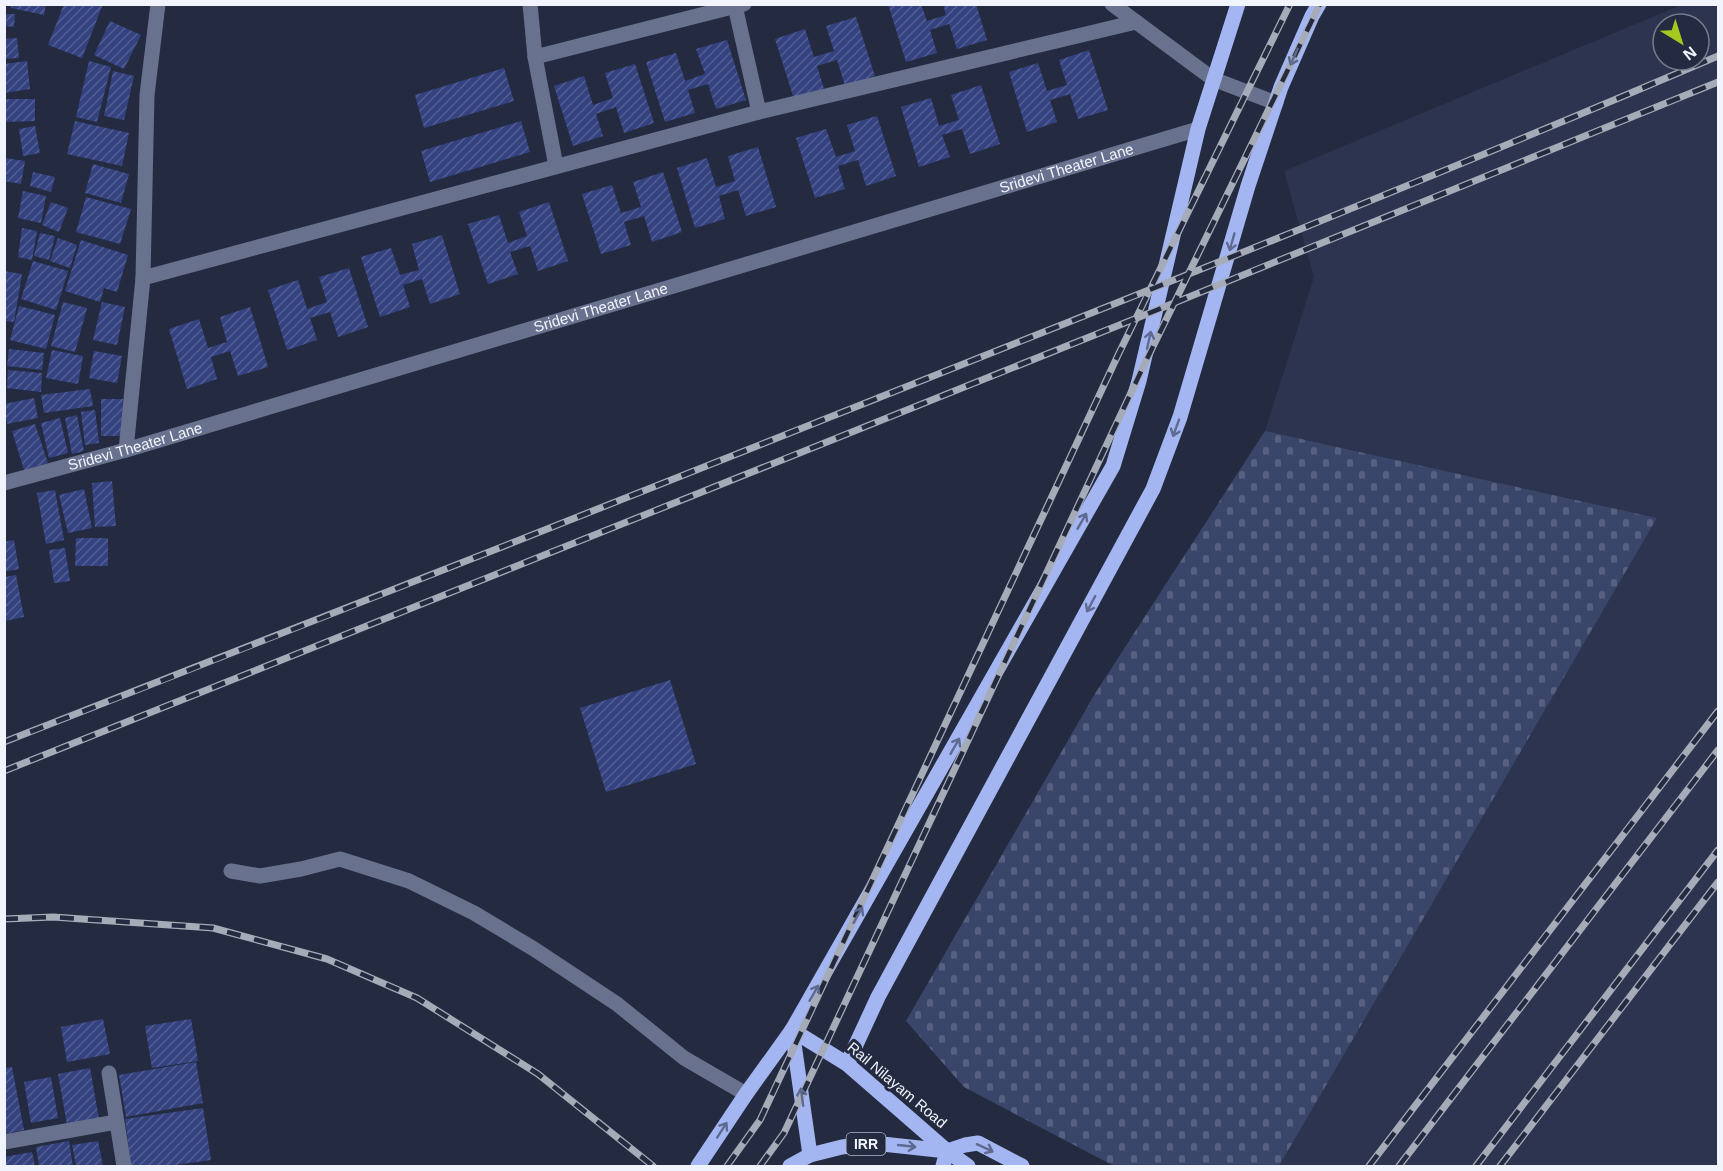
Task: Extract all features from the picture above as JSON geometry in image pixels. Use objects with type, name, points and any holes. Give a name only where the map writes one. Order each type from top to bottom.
[{"type":"main road","points":[[698,1167],[792,1030],[1113,466],[1139,381],[1198,129],[1238,4]]},
{"type":"main road","points":[[847,1064],[878,997],[1153,489],[1180,417],[1248,186],[1276,103],[1312,16],[1320,4]]},
{"type":"main road","points":[[792,1030],[810,1155]]},
{"type":"main road","name":"Rail Nilayam Road","points":[[792,1030],[847,1064],[946,1151],[968,1167]]},
{"type":"main road","name":"Rail Nilayam Road","points":[[790,1167],[810,1155],[842,1147],[873,1143],[946,1151]]},
{"type":"main road","name":"IRR","points":[[946,1151],[978,1143],[1022,1167]]},
{"type":"main road","points":[[943,1167],[946,1151]]},
{"type":"street","points":[[126,450],[143,278],[147,94],[158,4]]},
{"type":"street","points":[[530,4],[535,57],[556,166]]},
{"type":"street","points":[[1112,4],[1213,79],[1276,103]]},
{"type":"street","points":[[535,57],[739,5],[759,111]]},
{"type":"street","points":[[143,278],[759,111],[1136,22]]},
{"type":"street","name":"Sridevi Theater Lane","points":[[4,483],[126,450],[1198,129]]},
{"type":"street","points":[[231,870],[260,876],[340,859],[410,881],[474,913],[534,949],[616,1004],[684,1058],[746,1094]]},
{"type":"street","points":[[109,1073],[124,1167]]},
{"type":"street","points":[[4,1142],[116,1122]]},
{"type":"shaded area","points":[[1681,5],[1718,5],[1718,1162],[1715,1166],[1279,1166],[1657,518],[1265,431],[1314,277],[1284,171],[1651,18],[1651,72],[1711,72],[1711,12],[1664,12]]},
{"type":"green space","points":[[1265,431],[1657,518],[1279,1166],[1114,1166],[964,1087],[906,1021],[1096,692]]},
{"type":"building","points":[[12,4],[46,4],[44,15],[11,8]]},
{"type":"building","points":[[64,4],[103,4],[82,58],[48,45]]},
{"type":"building","points":[[888,4],[921,4],[927,21],[946,15],[943,4],[976,4],[987,40],[957,49],[949,24],[930,30],[937,53],[906,62]]},
{"type":"building","points":[[4,14],[15,14],[14,27],[4,26]]},
{"type":"building","points":[[856,17],[875,76],[845,86],[837,60],[817,66],[824,89],[794,99],[775,39],[805,29],[814,57],[834,51],[826,26]]},
{"type":"building","points":[[110,21],[141,35],[124,69],[94,55]]},
{"type":"building","points":[[17,38],[19,58],[4,59],[4,39]]},
{"type":"building","points":[[727,40],[746,100],[716,109],[708,84],[688,90],[695,113],[665,122],[646,62],[676,53],[685,81],[705,74],[696,49]]},
{"type":"building","points":[[1089,50],[1108,110],[1078,119],[1070,94],[1050,100],[1057,122],[1027,132],[1009,72],[1038,63],[1047,91],[1067,85],[1059,60]]},
{"type":"building","points":[[27,61],[30,89],[4,93],[4,64]]},
{"type":"building","points":[[89,61],[111,67],[97,122],[76,117]]},
{"type":"building","points":[[635,64],[654,123],[624,133],[616,107],[596,114],[603,136],[573,146],[554,86],[584,76],[593,105],[613,98],[605,73]]},
{"type":"building","points":[[504,68],[514,101],[424,128],[415,95]]},
{"type":"building","points":[[113,71],[134,76],[124,120],[104,116]]},
{"type":"building","points":[[981,85],[1000,144],[970,154],[962,129],[942,135],[950,157],[919,167],[901,107],[931,98],[939,126],[959,120],[951,95]]},
{"type":"building","points":[[4,99],[35,99],[35,121],[4,122]]},
{"type":"building","points":[[877,116],[896,176],[866,186],[858,160],[838,166],[845,189],[815,198],[796,138],[826,129],[836,157],[855,151],[847,125]]},
{"type":"building","points":[[75,121],[129,133],[122,166],[67,154]]},
{"type":"building","points":[[521,121],[530,152],[430,182],[421,151]]},
{"type":"building","points":[[35,126],[40,153],[23,156],[19,129]]},
{"type":"building","points":[[758,147],[776,207],[746,216],[738,190],[719,196],[725,219],[695,228],[677,168],[707,158],[716,187],[735,181],[728,156]]},
{"type":"building","points":[[5,158],[25,161],[21,184],[4,181]]},
{"type":"building","points":[[93,164],[129,174],[121,203],[85,193]]},
{"type":"building","points":[[33,172],[55,177],[51,192],[30,186]]},
{"type":"building","points":[[663,172],[682,232],[652,242],[644,216],[624,222],[631,245],[601,254],[582,194],[612,185],[621,213],[641,207],[633,182]]},
{"type":"building","points":[[23,191],[46,196],[41,223],[18,218]]},
{"type":"building","points":[[86,197],[131,209],[120,244],[76,232]]},
{"type":"building","points":[[51,202],[68,208],[59,232],[42,225]]},
{"type":"building","points":[[549,202],[568,261],[538,271],[530,246],[510,252],[518,274],[488,284],[468,224],[499,215],[508,243],[527,236],[519,212]]},
{"type":"building","points":[[22,228],[37,231],[32,260],[18,257]]},
{"type":"building","points":[[40,233],[55,236],[49,260],[34,256]]},
{"type":"building","points":[[442,235],[460,294],[430,304],[422,279],[403,285],[410,307],[380,317],[361,257],[391,248],[400,275],[419,270],[412,244]]},
{"type":"building","points":[[58,238],[77,245],[70,268],[50,261]]},
{"type":"building","points":[[81,240],[128,255],[117,292],[104,288],[100,302],[65,291]]},
{"type":"building","points":[[33,261],[68,271],[56,310],[21,299]]},
{"type":"building","points":[[349,268],[368,327],[338,337],[330,312],[310,318],[317,340],[287,350],[268,290],[298,280],[307,309],[327,302],[319,277]]},
{"type":"building","points":[[4,271],[22,274],[14,322],[4,321]]},
{"type":"building","points":[[63,302],[87,308],[75,352],[51,346]]},
{"type":"building","points":[[102,302],[125,307],[117,345],[93,340]]},
{"type":"building","points":[[19,306],[55,315],[46,349],[10,340]]},
{"type":"building","points":[[250,307],[268,367],[238,376],[230,351],[211,357],[217,379],[187,389],[169,329],[199,319],[208,348],[227,342],[220,317]]},
{"type":"building","points":[[9,349],[44,353],[42,370],[7,366]]},
{"type":"building","points":[[52,350],[83,356],[78,384],[46,378]]},
{"type":"building","points":[[94,351],[122,356],[117,383],[89,378]]},
{"type":"building","points":[[8,370],[42,373],[41,392],[7,388]]},
{"type":"building","points":[[90,389],[93,406],[44,413],[41,395]]},
{"type":"building","points":[[34,398],[38,418],[7,424],[4,404]]},
{"type":"building","points":[[101,399],[123,399],[122,436],[101,436]]},
{"type":"building","points":[[95,410],[99,443],[85,445],[81,412]]},
{"type":"building","points":[[77,415],[84,451],[72,454],[65,418]]},
{"type":"building","points":[[60,418],[68,453],[49,458],[41,423]]},
{"type":"building","points":[[35,424],[48,463],[24,470],[12,431]]},
{"type":"building","points":[[112,481],[116,526],[95,527],[92,483]]},
{"type":"building","points":[[84,489],[92,528],[68,533],[59,495]]},
{"type":"building","points":[[55,490],[64,540],[46,544],[37,493]]},
{"type":"building","points":[[76,538],[108,538],[108,566],[75,566]]},
{"type":"building","points":[[14,540],[19,569],[4,572],[4,542]]},
{"type":"building","points":[[65,548],[70,581],[54,583],[49,550]]},
{"type":"building","points":[[16,575],[24,617],[5,621],[5,577]]},
{"type":"building","points":[[670,680],[696,764],[606,792],[580,708]]},
{"type":"building","points":[[103,1019],[110,1054],[67,1062],[61,1027]]},
{"type":"building","points":[[191,1019],[198,1061],[152,1068],[145,1026]]},
{"type":"building","points":[[196,1062],[203,1103],[126,1117],[119,1075]]},
{"type":"building","points":[[12,1067],[24,1130],[4,1134],[4,1068]]},
{"type":"building","points":[[90,1068],[99,1119],[67,1125],[58,1074]]},
{"type":"building","points":[[51,1077],[58,1118],[31,1123],[24,1082]]},
{"type":"building","points":[[203,1108],[211,1160],[168,1166],[131,1166],[125,1119]]},
{"type":"building","points":[[69,1141],[73,1166],[39,1166],[36,1147]]},
{"type":"building","points":[[98,1141],[103,1166],[76,1166],[72,1145]]},
{"type":"building","points":[[32,1152],[35,1166],[4,1166],[4,1157]]},
{"type":"railway","points":[[727,1166],[760,1120],[1119,353],[1290,4]]},
{"type":"railway","points":[[760,1166],[784,1133],[1144,365],[1320,4]]},
{"type":"railway","points":[[4,742],[1188,275],[1718,56]]},
{"type":"railway","points":[[4,771],[1142,316],[1718,82]]},
{"type":"railway","points":[[1369,1166],[1718,711]]},
{"type":"railway","points":[[1399,1166],[1718,750]]},
{"type":"railway","points":[[1476,1166],[1718,850]]},
{"type":"railway","points":[[1500,1166],[1718,882]]},
{"type":"railway","points":[[4,919],[53,917],[213,928],[327,959],[417,998],[538,1074],[653,1166]]}]
